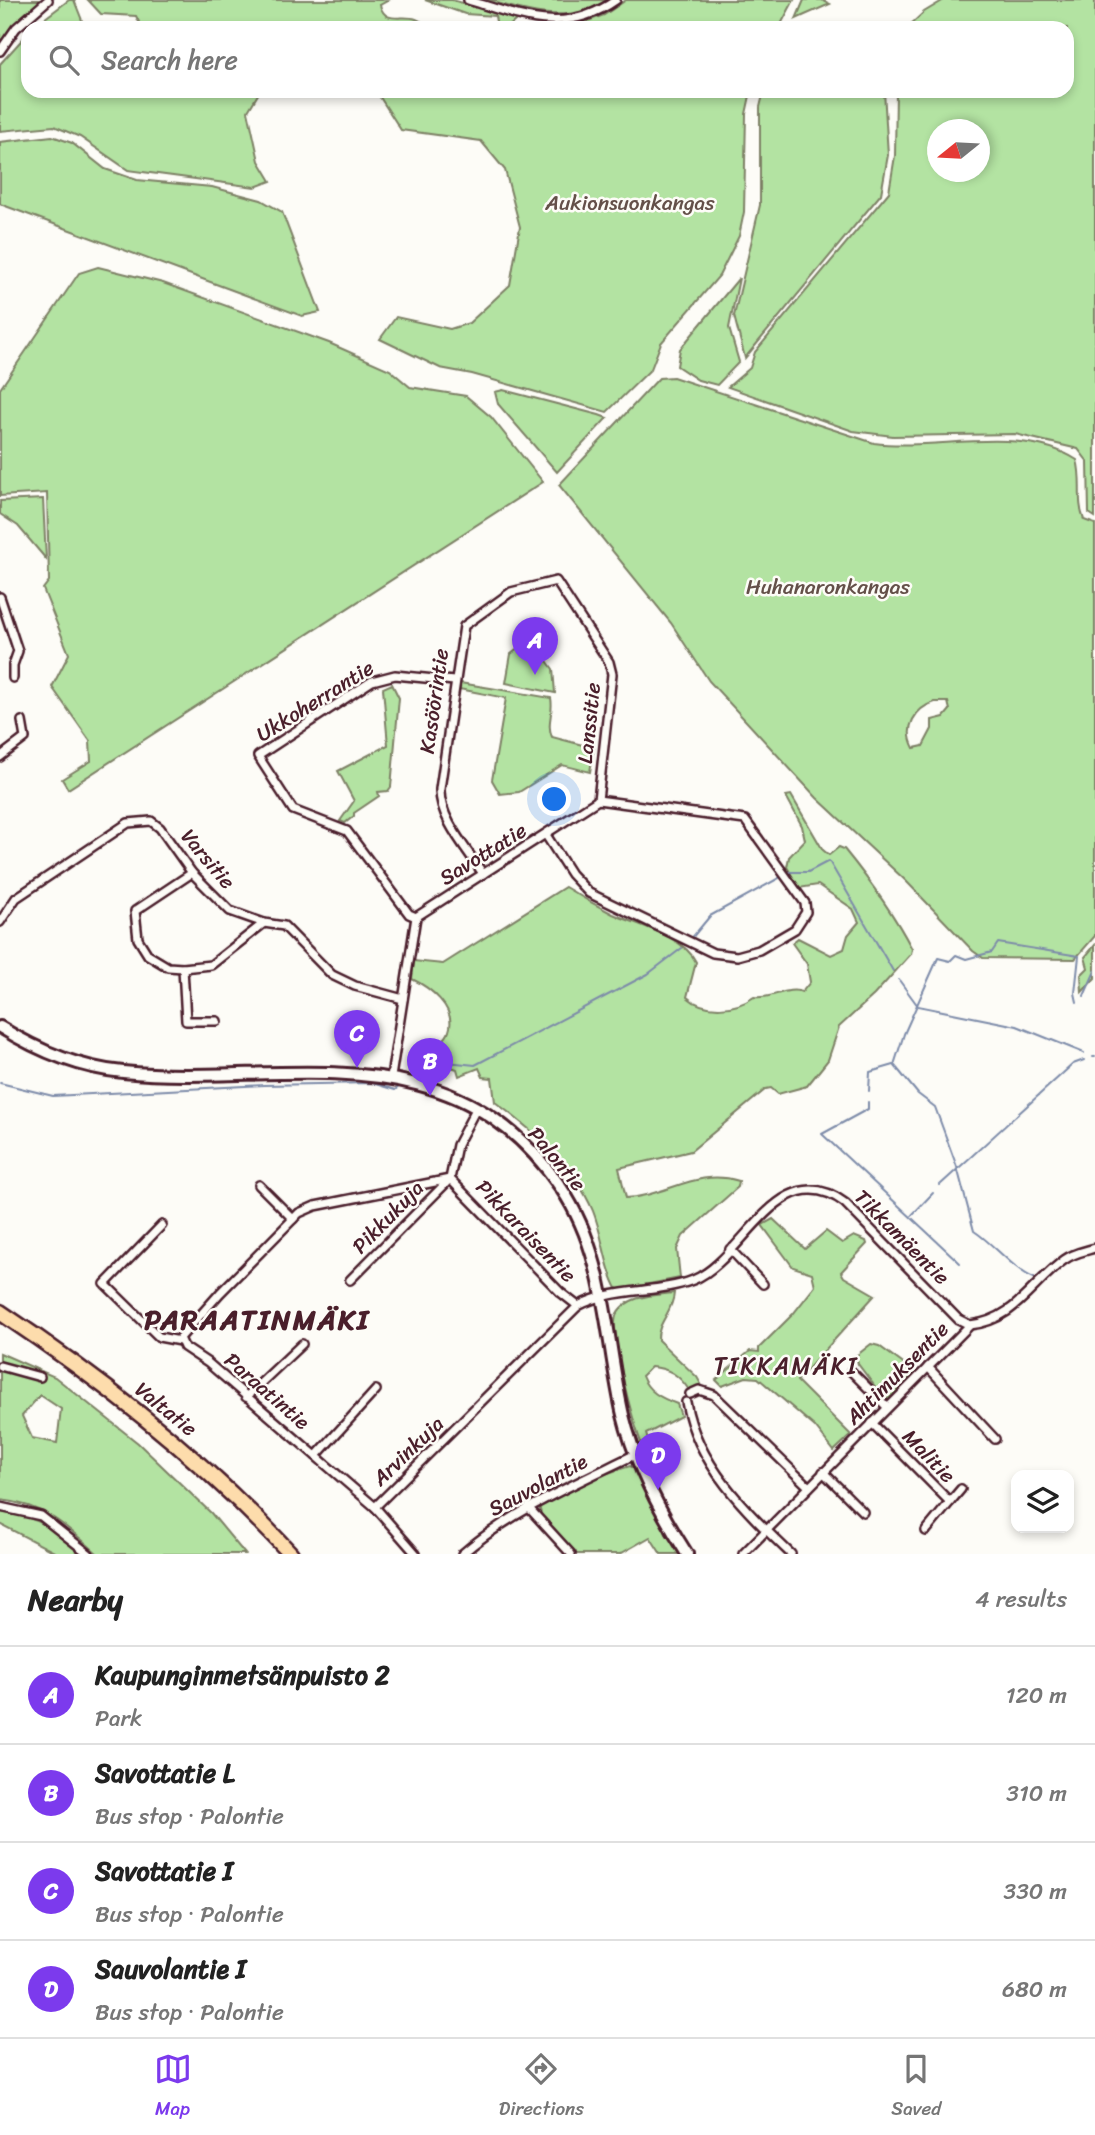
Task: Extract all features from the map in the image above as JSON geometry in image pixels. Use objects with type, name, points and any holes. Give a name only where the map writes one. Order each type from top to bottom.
[{"type":"highway","name":"Valtatie","points":[[0,1312],[163,1432],[243,1505],[291,1554]]},
{"type":"street","points":[[24,21],[48,0]]},
{"type":"street","points":[[468,0],[531,18],[557,21]]},
{"type":"street","points":[[569,21],[596,13],[617,0]]},
{"type":"street","points":[[0,51],[21,24]]},
{"type":"street","name":"Kasöörintie","points":[[483,874],[451,824],[440,798],[454,681],[464,626],[471,618],[511,592],[556,581]]},
{"type":"street","name":"Lanssitie","points":[[556,581],[609,662],[612,674],[598,800]]},
{"type":"street","points":[[0,597],[18,651],[13,665],[13,678]]},
{"type":"street","name":"Ukkoherrantie","points":[[416,917],[409,914],[347,831],[293,810],[258,756],[383,677],[395,675],[454,681]]},
{"type":"street","points":[[0,757],[25,738],[22,721]]},
{"type":"street","points":[[546,835],[571,874],[589,893],[713,953],[737,956],[759,950],[795,929],[806,912],[804,903],[745,820],[598,800]]},
{"type":"street","name":"Savottatie","points":[[416,917],[598,800]]},
{"type":"street","name":"Varsitie","points":[[0,922],[16,898],[128,824],[140,820],[151,821],[160,828],[192,873],[230,911],[264,923],[284,926],[332,975],[355,986],[403,999]]},
{"type":"street","points":[[192,873],[135,911],[138,939],[148,956],[169,967],[211,965],[264,923]]},
{"type":"street","points":[[391,1077],[416,917]]},
{"type":"street","points":[[183,968],[186,1021],[217,1021]]},
{"type":"street","name":"Palontie","points":[[0,1027],[61,1058],[121,1072],[323,1072],[391,1077],[436,1090],[476,1109],[526,1147],[561,1188],[588,1240],[603,1297],[615,1375],[636,1454],[687,1554]]},
{"type":"street","points":[[180,1341],[186,1329],[293,1219],[314,1206],[450,1178],[457,1145],[476,1109]]},
{"type":"street","name":"Pikkukuja","points":[[350,1280],[450,1178]]},
{"type":"street","name":"Pikkaraisentie","points":[[450,1178],[561,1292],[578,1306]]},
{"type":"street","points":[[258,1185],[293,1219]]},
{"type":"street","name":"Tikkamäentie","points":[[466,1419],[578,1306],[603,1297],[691,1281],[705,1273],[787,1197],[811,1189],[828,1192],[863,1220],[958,1319],[970,1325]]},
{"type":"street","name":"Paraatintie","points":[[162,1225],[105,1284],[154,1333],[167,1341],[180,1341],[184,1347],[208,1363],[375,1507],[416,1554]]},
{"type":"street","name":"Ahtimuksentie","points":[[743,1554],[970,1325],[1003,1316],[1018,1306],[1065,1259],[1095,1248]]},
{"type":"street","points":[[730,1249],[763,1284]]},
{"type":"street","points":[[246,1396],[302,1344]]},
{"type":"street","points":[[0,1366],[40,1377]]},
{"type":"street","points":[[928,1367],[995,1439]]},
{"type":"street","points":[[851,1371],[887,1407]]},
{"type":"street","points":[[316,1456],[376,1390]]},
{"type":"street","points":[[690,1394],[699,1390],[714,1395],[809,1487]]},
{"type":"street","points":[[686,1402],[694,1429],[713,1466],[734,1497],[791,1554]]},
{"type":"street","name":"Arvinkuja","points":[[375,1507],[466,1419]]},
{"type":"street","name":"Malitie","points":[[872,1423],[950,1502],[961,1489]]},
{"type":"street","name":"Sauvolantie","points":[[461,1554],[497,1526],[528,1507],[636,1454]]},
{"type":"street","points":[[823,1472],[863,1512]]},
{"type":"street","points":[[926,1531],[950,1502]]},
{"type":"street","points":[[0,1507],[41,1516],[89,1554]]},
{"type":"street","points":[[528,1507],[571,1554]]},
{"type":"green space","points":[[0,0],[41,0],[0,42]]},
{"type":"green space","points":[[69,0],[74,0],[82,21],[41,21]]},
{"type":"green space","points":[[88,0],[389,0],[380,5],[386,15],[420,21],[138,21],[136,16],[101,14]]},
{"type":"green space","points":[[425,0],[452,0],[513,17],[515,21],[496,21],[495,16],[465,14]]},
{"type":"green space","points":[[487,0],[608,0],[578,12],[548,14]]},
{"type":"green space","points":[[626,0],[794,0],[783,21],[587,21],[604,15]]},
{"type":"green space","points":[[804,0],[822,0],[830,4],[796,19]]},
{"type":"green space","points":[[944,0],[1095,0],[1095,517],[1089,513],[1088,462],[1078,449],[1015,434],[893,436],[853,431],[728,387],[750,368],[755,352],[889,192],[895,156],[896,98],[1074,98],[1074,21],[914,21]]},
{"type":"green space","points":[[21,41],[21,98],[256,98],[248,111],[259,161],[271,181],[255,187],[128,170],[80,137],[54,126],[0,131],[0,64]]},
{"type":"green space","name":"Aukionsuonkangas","points":[[380,98],[749,98],[746,114],[744,212],[739,236],[719,276],[661,343],[651,369],[607,412],[472,374],[440,368],[380,339],[396,317],[450,329],[469,323],[510,285],[520,227],[505,170],[481,141],[401,130]]},
{"type":"green space","points":[[762,98],[884,98],[888,155],[881,194],[745,358],[734,316],[760,205]]},
{"type":"green space","points":[[52,136],[72,143],[105,169],[137,180],[212,187],[261,200],[282,212],[320,312],[302,316],[0,204],[0,142]]},
{"type":"green space","points":[[98,267],[163,283],[329,343],[390,370],[410,387],[466,396],[491,417],[543,482],[68,789],[62,779],[91,761],[90,741],[52,687],[69,654],[43,589],[49,581],[47,493],[0,496],[0,389],[79,273]]},
{"type":"green space","points":[[739,278],[729,328],[739,362],[717,385],[698,380],[677,366],[680,349]]},
{"type":"green space","name":"Huhanaronkangas","points":[[673,377],[874,443],[1031,443],[1055,449],[1077,460],[1082,513],[1084,520],[1095,524],[1095,936],[1075,959],[983,958],[973,951],[906,881],[817,798],[709,681],[671,623],[559,485],[659,378]],"holes":[[[935,702],[948,702],[950,710],[944,717],[932,720],[932,729],[923,746],[914,748],[910,733],[917,714]]]},
{"type":"green space","points":[[503,390],[607,418],[557,472],[498,404],[495,392]]},
{"type":"green space","points":[[43,499],[46,559],[18,526],[0,514],[0,501]]},
{"type":"green space","points":[[531,639],[553,669],[555,693],[506,683],[511,654]]},
{"type":"green space","points":[[460,683],[551,698],[552,737],[594,748],[590,772],[562,765],[519,792],[500,794],[492,780],[506,698],[459,689]]},
{"type":"green space","points":[[392,684],[399,698],[391,787],[388,791],[378,792],[379,796],[354,813],[345,823],[340,821],[354,801],[338,771],[388,745],[383,688]]},
{"type":"green space","points":[[791,795],[823,850],[829,855],[839,847],[844,849],[863,873],[897,922],[912,949],[911,954],[874,995],[839,1027],[828,1060],[807,1086],[778,1094],[771,1088],[766,1089],[691,1151],[619,1168],[626,1198],[709,1178],[739,1181],[738,1187],[683,1236],[677,1249],[680,1278],[618,1290],[610,1272],[593,1211],[585,1195],[552,1150],[495,1102],[492,1078],[483,1077],[479,1068],[459,1076],[457,1069],[421,1056],[422,1052],[445,1038],[450,1022],[449,1014],[440,999],[412,979],[414,961],[443,964],[565,887],[613,914],[660,933],[681,945],[696,962],[687,997],[703,1006],[730,1007],[754,997],[791,991],[802,992],[810,982],[807,964],[792,943],[798,938],[831,955],[844,949],[848,935],[859,922],[853,909],[818,885],[799,888],[787,867],[789,857],[805,840],[802,826],[786,796]]},
{"type":"green space","points":[[1095,945],[1095,978],[1082,992],[1081,975],[1088,968],[1085,957]]},
{"type":"green space","points":[[773,1219],[805,1249],[826,1231],[842,1243],[854,1236],[867,1244],[841,1272],[844,1277],[875,1295],[797,1381],[851,1435],[834,1451],[815,1427],[758,1378],[746,1377],[722,1386],[716,1380],[750,1351],[759,1352],[759,1348],[793,1314],[815,1286],[812,1273],[793,1267],[762,1225]]},
{"type":"green space","points":[[674,1293],[658,1340],[701,1384],[689,1390],[673,1373],[651,1367],[642,1376],[656,1394],[677,1404],[681,1416],[646,1434],[659,1473],[656,1474],[642,1446],[627,1397],[617,1347],[616,1316],[620,1309],[633,1300]]},
{"type":"green space","points":[[871,1344],[879,1346],[917,1374],[886,1401],[858,1364],[856,1356]]},
{"type":"green space","points":[[0,1353],[55,1377],[138,1443],[211,1513],[245,1554],[98,1554],[65,1526],[42,1511],[0,1500]],"holes":[[[40,1395],[61,1409],[57,1443],[32,1438],[22,1416]]]},
{"type":"green space","points":[[630,1466],[637,1470],[666,1534],[682,1554],[661,1554],[650,1537],[620,1554],[575,1554],[542,1517],[539,1506],[595,1477]]},
{"type":"green space","points":[[0,1512],[26,1517],[46,1525],[83,1554],[58,1554],[0,1524]]},
{"type":"waterway","points":[[789,872],[808,872],[829,861],[893,971]]},
{"type":"waterway","points":[[691,939],[710,916],[779,878]]},
{"type":"waterway","points":[[869,1091],[870,1072],[894,1065],[904,1034],[938,958],[950,961],[956,955],[966,959],[992,952],[998,943],[1079,956],[1075,993],[1077,1002]]},
{"type":"waterway","points":[[419,1059],[475,1065],[648,974],[682,948]]},
{"type":"waterway","points":[[1084,996],[1095,971]]},
{"type":"waterway","points":[[899,980],[918,1006],[1017,1026],[1084,1053]]},
{"type":"waterway","points":[[940,1185],[1073,1064],[1084,1060]]},
{"type":"waterway","points":[[895,1066],[918,1094],[935,1107],[957,1167],[974,1231],[1019,1269],[1034,1278]]},
{"type":"waterway","points":[[0,1083],[53,1096],[264,1085],[372,1083],[395,1090],[400,1086]]},
{"type":"waterway","points":[[868,1102],[868,1109],[822,1134],[960,1263]]},
{"type":"waterway","points":[[912,1215],[933,1193]]},
{"type":"place","name":"Kaupunginmetsänpuisto 2","points":[[535,675]]},
{"type":"place","name":"Savottatie I","points":[[357,1068]]},
{"type":"place","name":"Savottatie L","points":[[430,1096]]},
{"type":"place","name":"Sauvolantie I","points":[[658,1490]]},
{"type":"district","name":"PARAATINMÄKI","points":[[257,1319]]},
{"type":"district","name":"TIKKAMÄKI","points":[[786,1366]]}]
